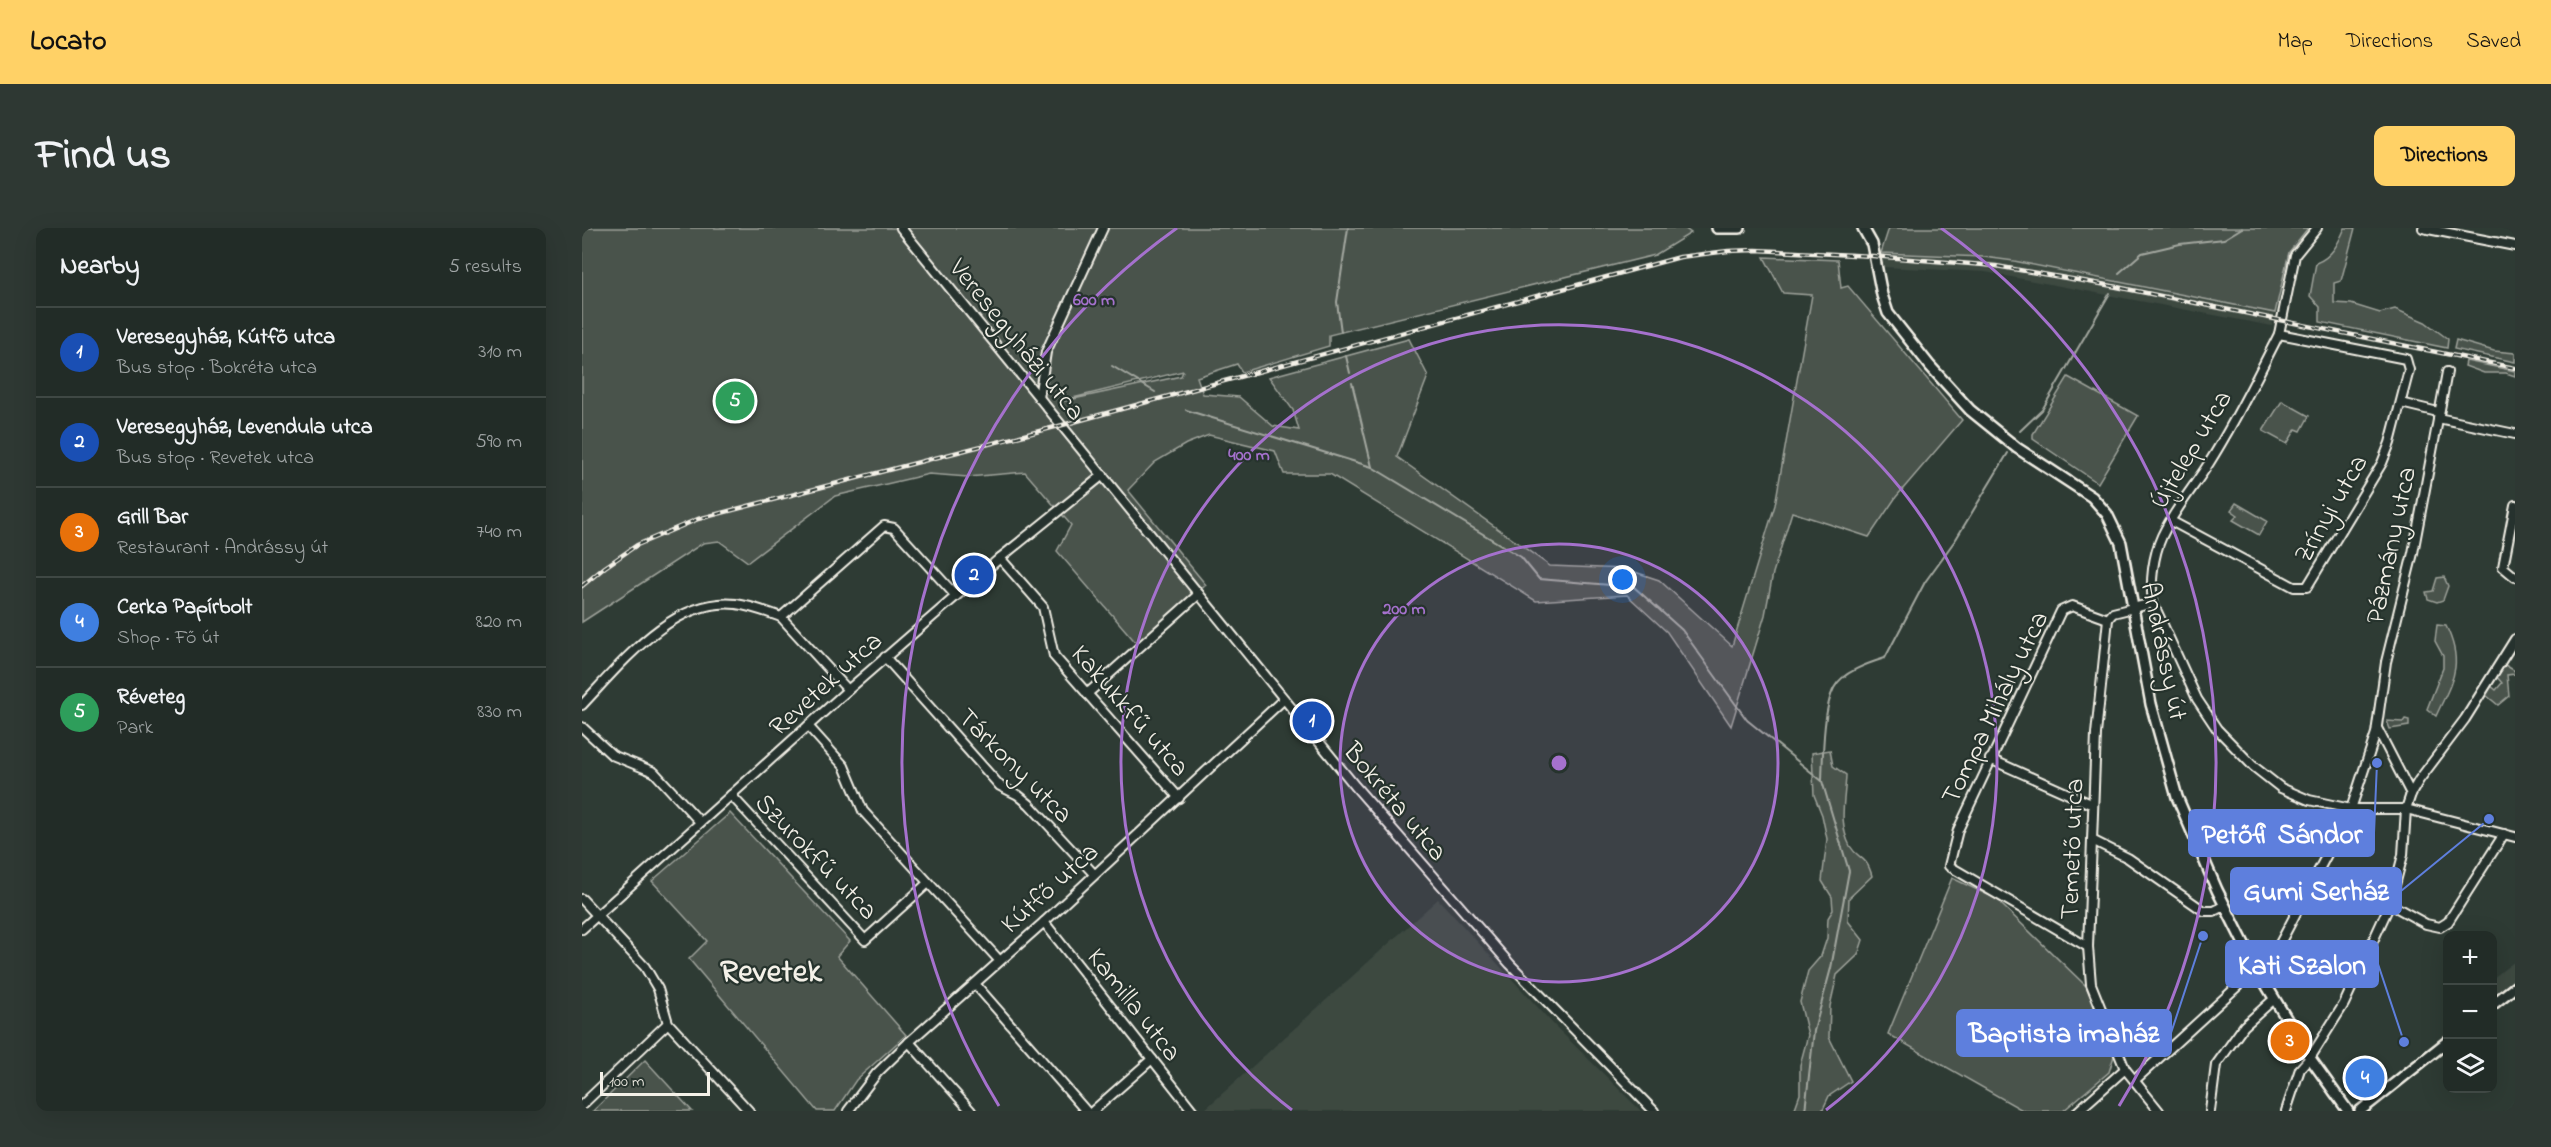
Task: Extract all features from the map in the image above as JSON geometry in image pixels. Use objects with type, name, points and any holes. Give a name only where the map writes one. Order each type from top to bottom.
[{"type":"main road","points":[[1717,228],[1740,228]]},
{"type":"main road","name":"Andrássy út","points":[[1864,229],[1872,244],[1887,313],[1941,378],[1970,410],[2018,448],[2092,497],[2107,514],[2121,543],[2151,704],[2177,797],[2224,906],[2256,968],[2310,1058],[2348,1111]]},
{"type":"main road","points":[[2497,1002],[2515,987]]},
{"type":"main road","points":[[2360,1111],[2443,1045]]},
{"type":"street","name":"Veresegyházi utca","points":[[901,228],[1103,475]]},
{"type":"street","points":[[1039,398],[1047,352],[1103,228]]},
{"type":"street","name":"Újtelep utca","points":[[2317,228],[2295,255],[2279,334],[2245,402],[2210,462],[2162,536],[2155,558],[2151,591],[2153,603],[2196,699],[2217,729],[2253,766],[2281,788],[2309,800],[2351,809],[2406,809],[2515,837]]},
{"type":"street","points":[[2423,228],[2515,246]]},
{"type":"street","name":"Zrínyi utca","points":[[2171,521],[2294,587],[2307,587],[2382,463],[2401,403],[2409,362],[2399,356],[2279,334]]},
{"type":"street","name":"Pázmány utca","points":[[2351,809],[2377,726],[2386,662],[2413,553],[2447,372]]},
{"type":"street","points":[[2401,403],[2438,415],[2515,434]]},
{"type":"street","name":"Revetek utca","points":[[582,929],[885,657],[1000,558],[1103,475]]},
{"type":"street","name":"Bokréta utca","points":[[1103,475],[1284,699],[1449,896],[1568,1025],[1654,1111]]},
{"type":"street","points":[[2515,505],[2503,567],[2515,577]]},
{"type":"street","points":[[781,617],[884,526],[894,528],[956,597]]},
{"type":"street","name":"Kakukkfű utca","points":[[1000,558],[1043,607],[1054,656],[1179,798]]},
{"type":"street","points":[[1087,694],[1198,594]]},
{"type":"street","points":[[2108,619],[2113,614],[2132,607],[2153,603]]},
{"type":"street","points":[[582,705],[648,637],[675,619],[704,607],[735,604],[781,617],[848,690]]},
{"type":"street","name":"Tompa Mihály utca","points":[[2088,947],[1949,866],[1959,830],[1990,759],[2061,611],[2072,606],[2108,619]]},
{"type":"street","name":"Temető utca","points":[[2108,619],[2100,681],[2093,805],[2088,947],[2091,984],[2125,1069],[2159,1111]]},
{"type":"street","points":[[2286,1111],[2300,1070],[2344,1004],[2390,904],[2403,855],[2406,809],[2411,794],[2464,719],[2514,642]]},
{"type":"street","name":"Tárkony utca","points":[[885,657],[1000,786],[1018,795],[1029,804],[1094,874]]},
{"type":"street","name":"Kútfő utca","points":[[848,1111],[878,1073],[909,1042],[1044,922],[1284,699]]},
{"type":"street","points":[[808,726],[844,766],[863,811],[999,960]]},
{"type":"street","points":[[2377,726],[2411,794]]},
{"type":"street","points":[[582,727],[612,756],[654,772],[700,822]]},
{"type":"street","points":[[1990,759],[2093,805]]},
{"type":"street","name":"Szurokfű utca","points":[[731,795],[865,940],[928,884]]},
{"type":"street","points":[[2135,1080],[2276,951],[2351,809]]},
{"type":"street","points":[[2390,904],[2426,924],[2440,927],[2448,922],[2504,834]]},
{"type":"street","points":[[2092,840],[2128,858],[2204,910],[2214,910],[2224,906]]},
{"type":"street","points":[[582,899],[645,967],[658,989],[668,1023],[749,1111]]},
{"type":"street","name":"Kamilla utca","points":[[1044,922],[1193,1111]]},
{"type":"street","points":[[975,984],[1086,1111]]},
{"type":"street","points":[[2210,1111],[2216,1065],[2244,1026],[2274,999]]},
{"type":"street","points":[[582,1105],[668,1023]]},
{"type":"street","points":[[909,1042],[970,1111]]},
{"type":"street","points":[[1093,1111],[1152,1059]]},
{"type":"street","points":[[2078,1111],[2125,1069]]},
{"type":"shaded area","points":[[582,228],[1684,228],[1691,233],[1655,255],[1329,335],[1329,346],[1242,372],[1237,364],[1197,377],[1203,394],[1239,397],[1273,426],[1299,430],[1293,410],[1269,377],[1409,339],[1428,376],[1397,457],[1550,566],[1626,569],[1659,580],[1732,646],[1775,505],[1812,295],[1783,293],[1764,257],[1838,260],[1841,288],[1848,286],[1962,420],[1896,497],[1869,537],[1792,512],[1773,573],[1765,615],[1731,726],[1667,632],[1627,595],[1536,601],[1330,474],[1284,474],[1275,451],[1209,435],[1186,444],[1155,462],[1128,490],[1206,585],[1138,645],[1057,551],[1071,525],[1025,472],[968,477],[929,474],[835,496],[748,562],[719,541],[703,543],[582,622]],"holes":[[[1183,371],[1181,376],[1064,401]]]},
{"type":"shaded area","points":[[1889,228],[2308,228],[2289,252],[2275,313],[2014,261],[1984,257],[1881,253]]},
{"type":"shaded area","points":[[2345,228],[2355,228],[2341,281],[2334,283],[2334,303],[2351,304],[2380,313],[2395,309],[2425,322],[2448,339],[2447,348],[2320,322],[2320,307],[2310,296],[2316,263],[2330,254]]},
{"type":"shaded area","points":[[1881,253],[1984,257],[2014,261],[2275,313],[2272,326],[1985,272],[1883,267]]},
{"type":"shaded area","points":[[2456,340],[2494,351],[2515,353],[2515,362],[2454,349]]},
{"type":"shaded area","points":[[2466,361],[2515,371],[2515,376],[2506,373],[2484,373],[2465,366]]},
{"type":"shaded area","points":[[2068,377],[2138,416],[2098,483],[2033,439],[2033,434]]},
{"type":"shaded area","points":[[2282,401],[2309,416],[2301,431],[2296,429],[2287,444],[2263,431]]},
{"type":"shaded area","points":[[2236,503],[2267,521],[2259,535],[2233,520],[2238,515],[2231,510]]},
{"type":"shaded area","points":[[2444,577],[2448,586],[2443,600],[2437,602],[2428,599],[2426,592],[2433,591],[2437,578]]},
{"type":"shaded area","points":[[2437,625],[2446,626],[2455,652],[2455,662],[2451,682],[2436,716],[2427,709],[2443,668],[2443,656],[2435,641]]},
{"type":"shaded area","points":[[2505,665],[2515,671],[2515,674],[2507,675],[2509,696],[2498,705],[2486,695],[2491,686],[2496,690],[2502,683],[2496,676]]},
{"type":"shaded area","points":[[2405,719],[2409,720],[2409,726],[2390,729],[2387,721],[2403,722]]},
{"type":"shaded area","points":[[1830,750],[1833,766],[1846,775],[1843,820],[1846,837],[1853,850],[1867,864],[1872,876],[1849,898],[1848,921],[1863,940],[1858,955],[1837,975],[1830,1006],[1829,1037],[1851,1081],[1829,1096],[1822,1111],[1794,1111],[1800,1094],[1800,1065],[1808,1035],[1800,1002],[1808,971],[1821,956],[1827,938],[1828,918],[1833,910],[1832,897],[1822,881],[1827,839],[1822,815],[1814,795],[1812,753]]},
{"type":"shaded area","points":[[730,813],[850,941],[837,956],[906,1035],[856,1080],[835,1111],[817,1111],[689,959],[707,941],[652,881]]},
{"type":"shaded area","points":[[1952,878],[2003,902],[2001,904],[2086,986],[2114,1056],[2109,1072],[2063,1111],[2024,1111],[1888,1034]]},
{"type":"shaded area","points":[[1438,899],[1555,1026],[1641,1111],[1203,1111]]},
{"type":"shaded area","points":[[2515,961],[2515,978],[2497,992],[2497,975]]},
{"type":"shaded area","points":[[645,1060],[692,1111],[593,1111]]},
{"type":"waterway","points":[[1341,332],[1337,302],[1348,228]]},
{"type":"waterway","points":[[2119,273],[2142,253],[2180,244],[2224,239],[2242,228]]},
{"type":"waterway","points":[[2020,431],[2042,410],[2110,293]]},
{"type":"waterway","points":[[1346,356],[1350,373]]},
{"type":"waterway","points":[[1112,366],[1155,392]]},
{"type":"waterway","points":[[1352,383],[1372,467],[1521,557],[1539,579],[1634,587],[1682,630],[1747,720],[1822,781],[1849,871],[1831,968],[1814,1031],[1805,1111]]},
{"type":"waterway","points":[[1186,410],[1372,467]]},
{"type":"waterway","points":[[1822,780],[1826,720],[1834,688],[1849,673],[1885,658],[1925,582],[1956,539],[2008,453]]},
{"type":"railway","points":[[582,586],[637,545],[698,519],[1059,426],[1680,257],[1728,251],[1756,250],[1873,256],[1996,266],[2107,285],[2515,368]]},
{"type":"place","name":"Réveteg","points":[[735,401]]},
{"type":"place","name":"Veresegyház, Levendula utca","points":[[974,575]]},
{"type":"place","name":"Veresegyház, Kútfő utca","points":[[1312,721]]},
{"type":"place","name":"Petőfi Sándor","points":[[2377,763]]},
{"type":"place","name":"Gumi Serház","points":[[2489,819]]},
{"type":"place","name":"Baptista imaház","points":[[2203,936]]},
{"type":"place","name":"Grill Bar","points":[[2290,1041]]},
{"type":"place","name":"Kati Szalon","points":[[2404,1042]]},
{"type":"place","name":"Cerka Papírbolt","points":[[2365,1078]]},
{"type":"district","name":"Revetek","points":[[771,969]]}]
